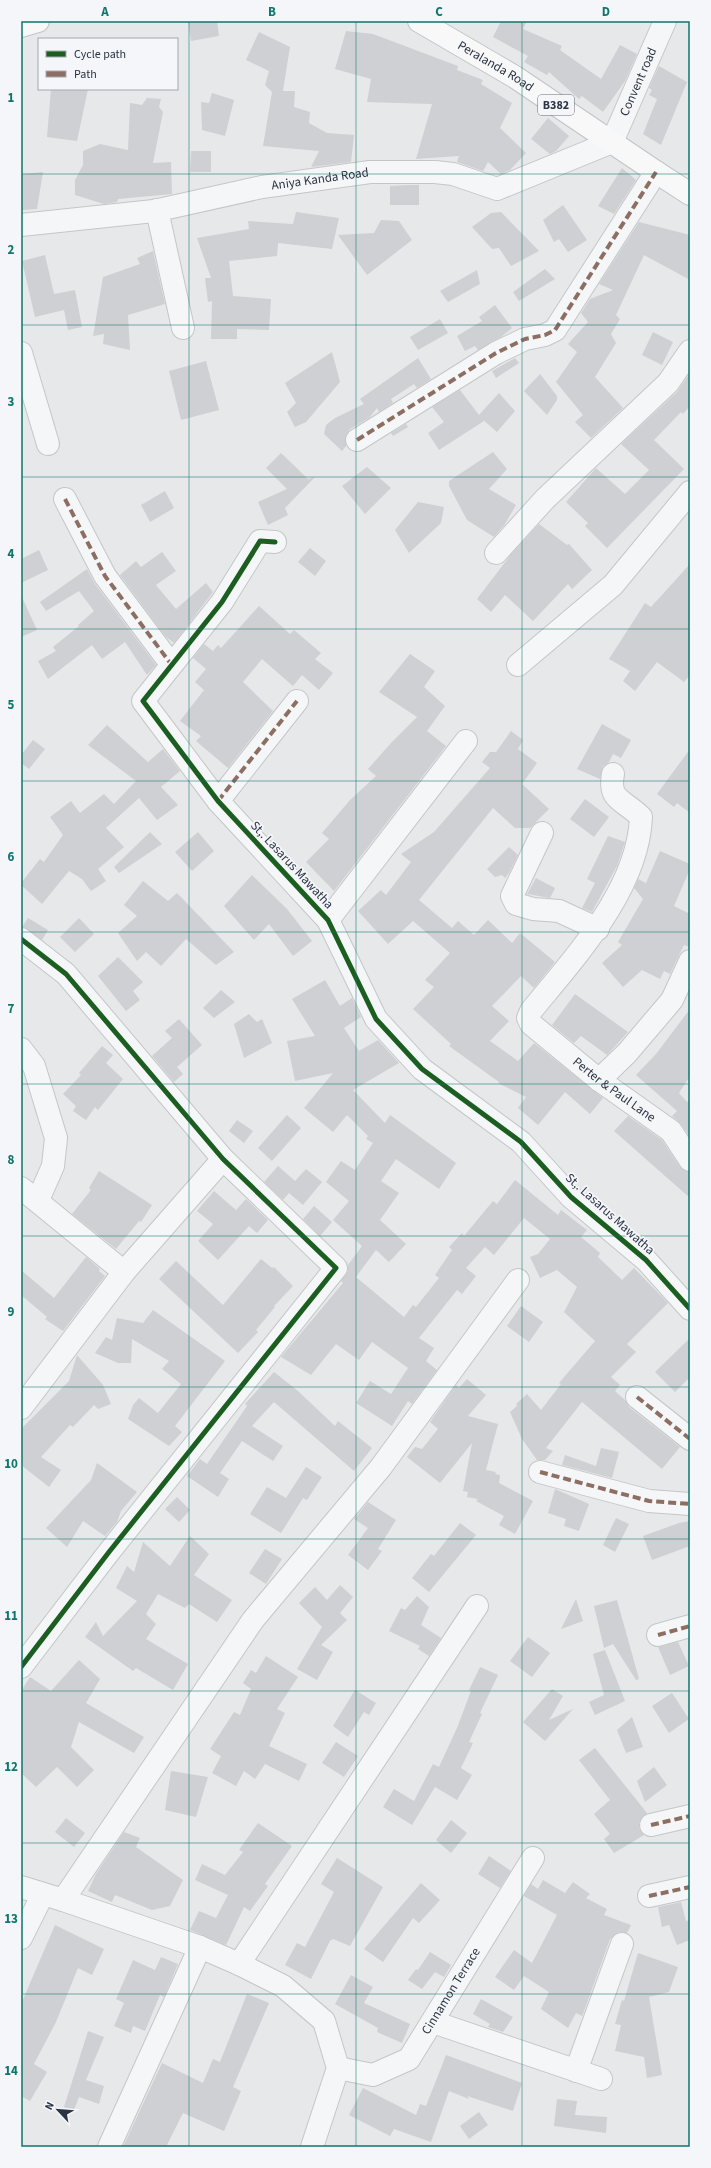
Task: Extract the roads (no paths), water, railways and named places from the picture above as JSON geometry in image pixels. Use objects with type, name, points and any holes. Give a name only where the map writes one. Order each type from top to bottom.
[{"type":"main road","points":[[21,26],[38,21]]},
{"type":"main road","name":"Peralanda Road","points":[[419,21],[515,77],[690,194]]},
{"type":"street","name":"Convent road","points":[[612,142],[664,21]]},
{"type":"street","name":"Aniya Kanda Road","points":[[21,225],[157,210],[262,187],[370,172],[435,172],[453,174],[497,189],[612,142]]},
{"type":"street","points":[[357,440],[496,353],[525,339],[545,335],[555,330],[656,172]]},
{"type":"street","points":[[157,210],[183,328]]},
{"type":"street","points":[[496,552],[545,499],[668,383],[690,351]]},
{"type":"street","points":[[21,353],[48,444]]},
{"type":"street","points":[[518,665],[613,585],[690,492]]},
{"type":"street","points":[[65,499],[105,576],[171,664]]},
{"type":"street","name":"St,. Lasarus Mawatha","points":[[275,542],[260,542],[222,602],[143,701],[218,801],[328,920],[376,1019],[422,1070],[521,1142],[571,1197],[646,1260],[690,1309]]},
{"type":"street","points":[[218,801],[297,700]]},
{"type":"street","points":[[328,920],[466,741]]},
{"type":"street","points":[[542,833],[512,896],[513,901],[516,904],[533,909],[559,911],[598,928],[631,866],[641,825],[641,817],[630,806],[614,796],[610,788],[613,774]]},
{"type":"street","name":"Perter & Paul Lane","points":[[598,928],[531,1011],[528,1018],[531,1024],[600,1080],[671,1131],[690,1160]]},
{"type":"street","points":[[21,939],[66,974],[223,1159],[336,1268],[109,1552],[21,1667]]},
{"type":"street","points":[[600,1080],[627,1053],[672,1000],[690,961]]},
{"type":"street","points":[[21,1049],[34,1066],[56,1138],[53,1166],[29,1194],[124,1272]]},
{"type":"street","points":[[21,1408],[124,1272],[223,1159]]},
{"type":"street","points":[[21,1938],[53,1897],[253,1620],[381,1467],[518,1280]]},
{"type":"street","points":[[637,1397],[690,1439]]},
{"type":"street","points":[[540,1472],[649,1501],[690,1504]]},
{"type":"street","points":[[238,1964],[477,1606]]},
{"type":"street","points":[[658,1635],[690,1626]]},
{"type":"street","points":[[651,1825],[690,1816]]},
{"type":"street","name":"Cinnamon Terrace","points":[[338,2068],[373,2075],[409,2060],[533,1858]]},
{"type":"street","points":[[649,1896],[690,1887]]},
{"type":"street","points":[[21,1888],[53,1897],[200,1947],[283,1986],[324,2021],[338,2068],[314,2146]]},
{"type":"street","points":[[576,2071],[622,1944]]},
{"type":"street","points":[[109,2147],[200,1947]]},
{"type":"street","points":[[432,2022],[601,2079]]}]
